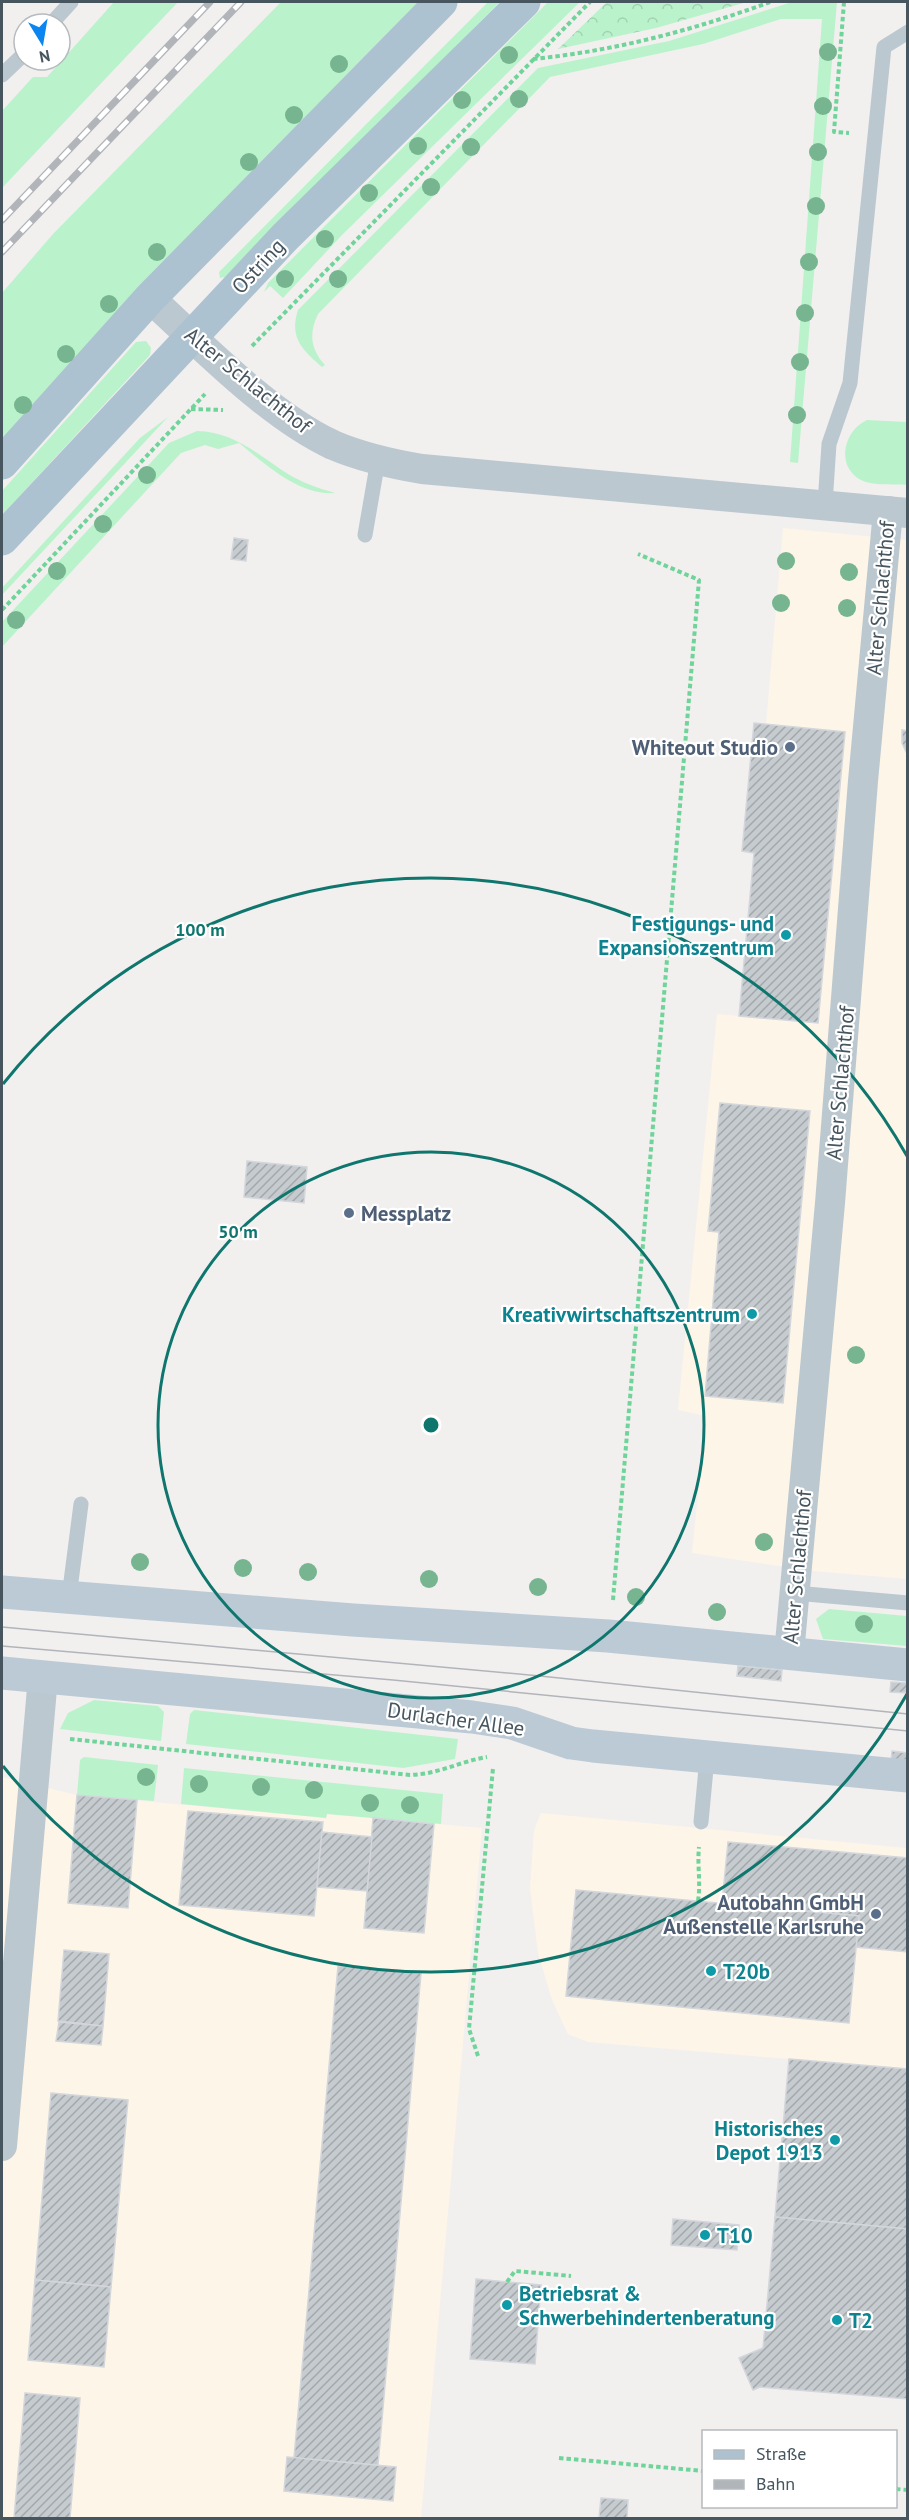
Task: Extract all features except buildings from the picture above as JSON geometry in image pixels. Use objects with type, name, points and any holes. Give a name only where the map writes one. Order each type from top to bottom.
[{"type":"main road","points":[[2,463],[150,298],[441,2]]},
{"type":"main road","name":"Ostring","points":[[2,538],[285,237],[524,2]]},
{"type":"street","name":"Alter Schlachthof","points":[[150,298],[297,426],[333,445],[378,460],[432,470],[898,512],[789,1654]]},
{"type":"street","points":[[2,1592],[353,1620],[608,1636],[908,1665]]},
{"type":"street","name":"Durlacher Allee","points":[[2,1673],[472,1717],[512,1723],[571,1743],[908,1776]]},
{"type":"street","points":[[2,2146],[43,1677]]},
{"type":"lane","points":[[825,504],[829,444],[850,383],[884,47],[908,32]]},
{"type":"lane","points":[[365,535],[378,460]]},
{"type":"lane","points":[[69,1597],[81,1504]]},
{"type":"lane","points":[[795,1593],[908,1603]]},
{"type":"lane","points":[[701,1822],[707,1758]]},
{"type":"path","points":[[2,610],[229,369],[590,2]]},
{"type":"path","points":[[532,59],[620,45],[733,15],[770,2]]},
{"type":"path","points":[[844,2],[834,132],[875,134]]},
{"type":"path","points":[[608,1636],[621,1523],[699,580],[638,554]]},
{"type":"path","points":[[39,1736],[410,1775],[432,1775],[445,1771]]},
{"type":"path","points":[[478,2055],[469,2029],[494,1768]]},
{"type":"path","points":[[698,1901],[701,1880],[697,1869],[701,1822]]},
{"type":"path","points":[[507,2282],[515,2271],[571,2276]]},
{"type":"path","points":[[559,2458],[702,2471]]},
{"type":"shaded area","points":[[783,528],[907,540],[907,1579],[813,1571],[692,1553],[706,1416],[678,1410],[717,1014],[739,1016],[754,853],[742,851],[754,723],[766,724]]},
{"type":"shaded area","points":[[2,1777],[77,1795],[326,1818],[327,1814],[482,1828],[421,2518],[2,2518]]},
{"type":"shaded area","points":[[541,1813],[907,1848],[907,2069],[588,2042],[568,2034],[552,2000],[538,1953],[530,1888],[534,1830]]},
{"type":"green space","points":[[114,2],[178,2],[2,188],[2,111],[33,77],[47,77],[51,72],[72,72],[72,49]]},
{"type":"green space","points":[[281,2],[418,2],[310,112],[2,441],[2,293],[53,234]]},
{"type":"green space","points":[[488,2],[500,2],[225,277],[220,278],[219,272]]},
{"type":"green space","points":[[548,2],[580,2],[342,235],[283,298],[270,286],[264,292],[268,283]]},
{"type":"green space","points":[[607,2],[747,2],[656,28],[558,49]]},
{"type":"green space","points":[[792,2],[837,2],[798,463],[790,462],[822,19],[781,19],[703,44],[550,77],[318,314],[313,328],[312,341],[316,353],[325,365],[322,367],[303,349],[295,328],[298,310],[538,68],[669,41]]},
{"type":"green space","points":[[146,341],[151,348],[150,355],[2,515],[2,491],[136,342]]},
{"type":"green space","points":[[168,417],[2,595],[2,588],[140,438]]},
{"type":"green space","points":[[867,420],[907,422],[907,485],[866,482],[853,474],[848,466],[845,458],[848,440],[859,425]]},
{"type":"green space","points":[[197,431],[211,432],[235,440],[294,477],[335,493],[322,493],[296,484],[271,469],[239,443],[218,449],[205,445],[181,453],[2,647],[2,622],[169,443]]},
{"type":"green space","points":[[829,1609],[907,1616],[907,1646],[823,1639],[816,1619]]},
{"type":"green space","points":[[94,1700],[158,1706],[164,1712],[161,1741],[60,1729],[68,1713]]},
{"type":"green space","points":[[194,1710],[458,1739],[455,1759],[403,1768],[186,1744],[190,1714]]},
{"type":"green space","points":[[84,1757],[158,1765],[154,1801],[77,1795],[80,1760]]},
{"type":"green space","points":[[184,1768],[443,1794],[441,1824],[327,1814],[326,1818],[181,1804]]},
{"type":"tram line","points":[[2,1627],[540,1676],[908,1714]]},
{"type":"tram line","points":[[2,1646],[393,1680],[908,1731]]},
{"type":"railway","points":[[2,220],[210,2]]},
{"type":"railway","points":[[2,252],[241,2]]},
{"type":"place","name":"Whiteout Studio","points":[[790,747]]},
{"type":"place","name":"Festigungs- und Expansionszentrum","points":[[786,935]]},
{"type":"place","name":"Messplatz","points":[[349,1213]]},
{"type":"place","name":"Kreativwirtschaftszentrum","points":[[752,1314]]},
{"type":"place","name":"Autobahn GmbH Außenstelle Karlsruhe","points":[[876,1914]]},
{"type":"place","name":"T20b","points":[[711,1971]]},
{"type":"place","name":"Historisches Depot 1913","points":[[835,2140]]},
{"type":"place","name":"T10","points":[[705,2235]]},
{"type":"place","name":"Betriebsrat & Schwerbehindertenberatung","points":[[507,2305]]},
{"type":"place","name":"T2","points":[[837,2320]]}]
